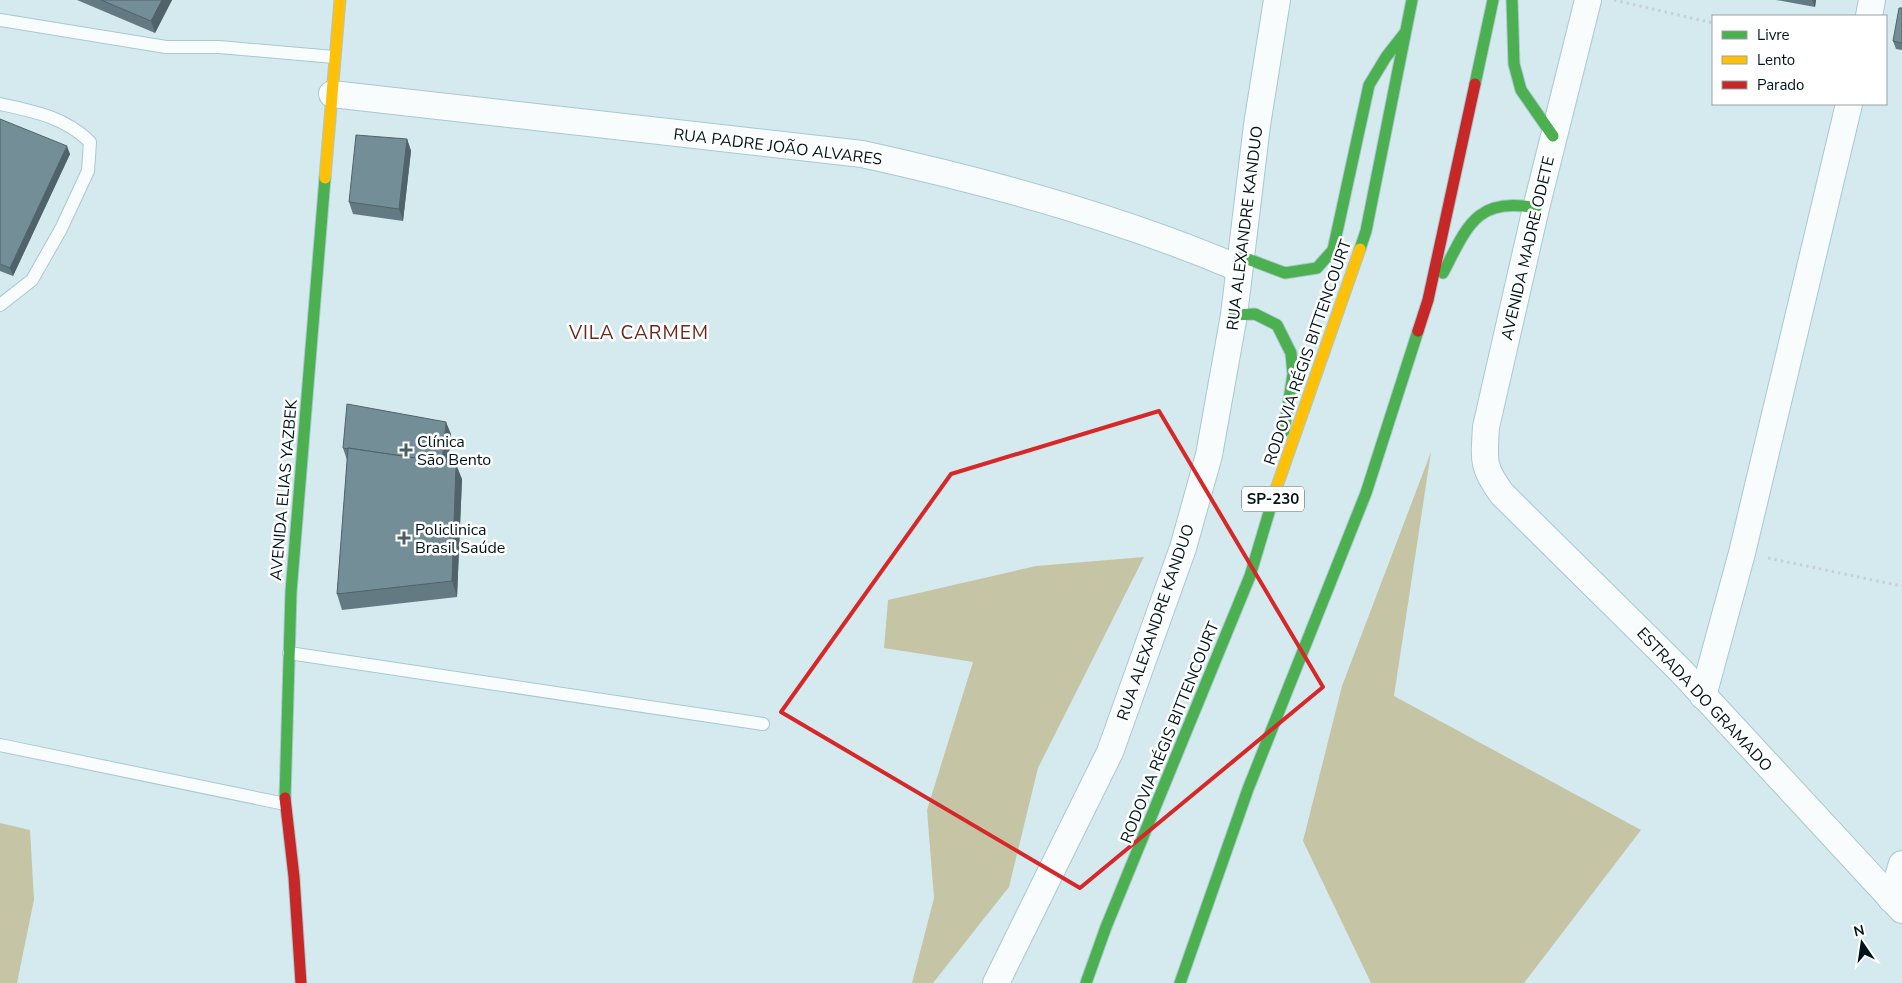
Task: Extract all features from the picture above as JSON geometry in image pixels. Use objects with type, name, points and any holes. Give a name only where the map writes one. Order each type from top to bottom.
[{"type":"main road","name":"AVENIDA ELIAS YAZBEK","points":[[302,983],[294,877],[284,804],[291,592],[340,0]]},
{"type":"main road","name":"RODOVIA RÉGIS BITTENCOURT","points":[[1086,983],[1106,927],[1246,584],[1272,500],[1366,231],[1408,29],[1412,0]]},
{"type":"main road","points":[[1180,983],[1248,789],[1366,493],[1428,300],[1493,0]]},
{"type":"main road","points":[[1512,0],[1514,64],[1521,90],[1553,136]]},
{"type":"main road","points":[[1239,262],[1285,273],[1317,268],[1333,250],[1369,85],[1386,57],[1408,29]]},
{"type":"main road","points":[[1428,300],[1467,229],[1479,214],[1497,205],[1523,204],[1536,208]]},
{"type":"main road","points":[[1234,315],[1255,314],[1277,325],[1291,353],[1293,374],[1272,500]]},
{"type":"street","name":"RUA ALEXANDRE KANDUO","points":[[996,983],[1110,752],[1183,548],[1209,455],[1234,315],[1257,125],[1277,0]]},
{"type":"street","name":"AVENIDA MADRE ODETE","points":[[1502,494],[1488,475],[1484,457],[1486,427],[1553,136],[1588,0]]},
{"type":"street","points":[[1869,15],[1872,0]]},
{"type":"street","name":"RUA PADRE JOÃO ALVARES","points":[[332,94],[862,154],[939,171],[1098,217],[1239,262]]},
{"type":"street","points":[[1702,696],[1742,553],[1849,105]]},
{"type":"street","name":"ESTRADA DO GRAMADO","points":[[1502,494],[1681,671],[1702,696],[1897,905]]},
{"type":"street","points":[[1897,905],[1902,864]]},
{"type":"lane","points":[[0,20],[166,47],[219,47],[334,57]]},
{"type":"lane","points":[[0,104],[47,115],[78,130],[90,142],[88,171],[56,237],[32,280],[0,305]]},
{"type":"lane","points":[[289,653],[763,724]]},
{"type":"lane","points":[[0,745],[284,804]]},
{"type":"path","points":[[1612,0],[1712,23]]},
{"type":"path","points":[[1742,553],[1902,586]]},
{"type":"highlighted area","points":[[1159,411],[1323,687],[1080,888],[781,712],[951,474]]},
{"type":"green space","points":[[1431,452],[1394,696],[1641,830],[1524,983],[1371,983],[1303,841],[1342,686]]},
{"type":"green space","points":[[1144,557],[1038,768],[1009,887],[933,983],[912,983],[934,898],[927,810],[973,662],[884,648],[888,600],[1036,566]]},
{"type":"green space","points":[[0,823],[30,830],[34,900],[17,983],[0,983]]},
{"type":"building","points":[[101,0],[162,0],[151,21]]},
{"type":"building","points":[[1899,8],[1902,8],[1902,43],[1893,41]]},
{"type":"building","points":[[0,119],[67,146],[10,268],[0,264]]},
{"type":"building","points":[[356,135],[407,139],[399,209],[349,202]]},
{"type":"building","points":[[347,404],[446,422],[442,462],[343,448]]},
{"type":"building","name":"Policlinica Brasil Saúde","points":[[348,448],[456,464],[452,581],[337,594]]},
{"type":"traffic: fast","points":[[1360,249],[1366,231],[1412,0]]},
{"type":"traffic: fast","points":[[1475,84],[1493,0]]},
{"type":"traffic: fast","points":[[1512,0],[1514,64],[1521,90],[1553,136]]},
{"type":"traffic: fast","points":[[1240,256],[1285,273],[1317,268],[1333,250],[1369,85],[1386,57],[1404,34]]},
{"type":"traffic: fast","points":[[285,798],[291,592],[325,178]]},
{"type":"traffic: fast","points":[[1443,273],[1467,229],[1487,211],[1516,205],[1536,208]]},
{"type":"traffic: fast","points":[[1234,315],[1255,314],[1277,325],[1291,353],[1293,374],[1284,431]]},
{"type":"traffic: fast","points":[[1180,983],[1248,789],[1366,493],[1418,331]]},
{"type":"traffic: fast","points":[[1086,983],[1106,927],[1250,576],[1276,489]]},
{"type":"traffic: slow","points":[[325,178],[340,0]]},
{"type":"traffic: slow","points":[[1276,489],[1360,249]]},
{"type":"traffic: jam","points":[[1418,331],[1428,300],[1475,84]]},
{"type":"traffic: jam","points":[[285,798],[294,877],[301,983]]},
{"type":"place","name":"Clínica São Bento","points":[[406,450]]},
{"type":"place","name":"Policlinica Brasil Saúde","points":[[404,538]]},
{"type":"district","name":"VILA CARMEM","points":[[639,332]]}]
